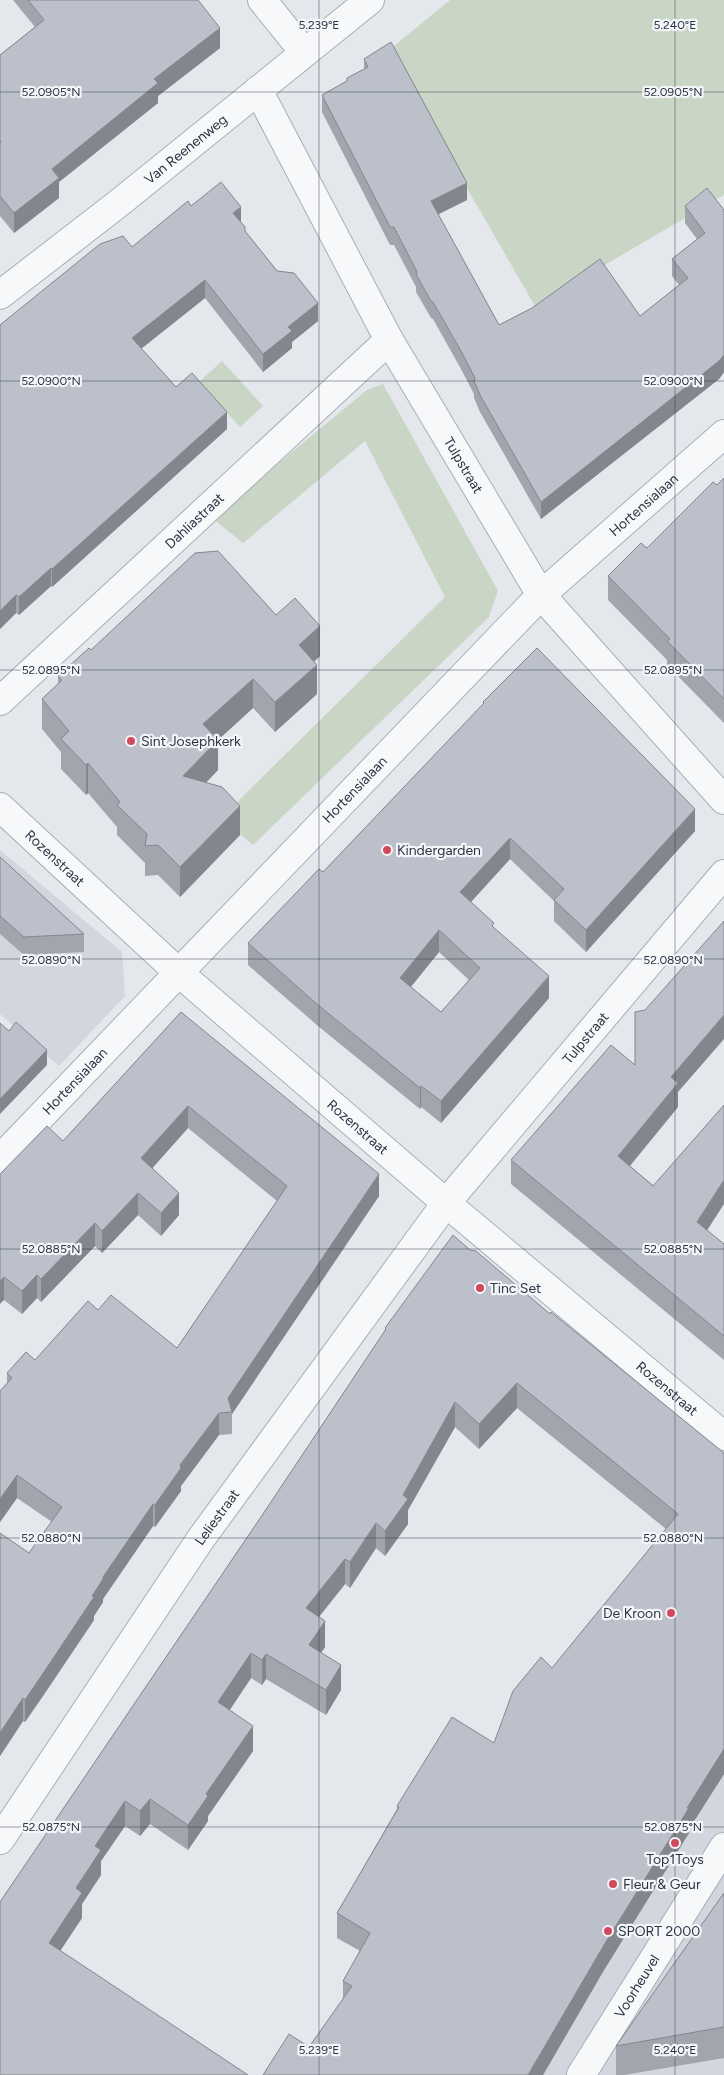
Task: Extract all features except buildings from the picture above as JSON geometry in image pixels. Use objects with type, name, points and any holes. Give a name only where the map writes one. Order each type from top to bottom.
[{"type":"street","points":[[262,0],[304,52]]},
{"type":"street","name":"Van Reenenweg","points":[[3,286],[120,203],[370,0]]},
{"type":"street","name":"Tulpstraat","points":[[258,90],[389,340],[541,596],[724,800]]},
{"type":"street","name":"Dahliastraat","points":[[0,701],[389,340]]},
{"type":"street","name":"Hortensialaan","points":[[0,1159],[541,596],[724,434]]},
{"type":"street","name":"Rozenstraat","points":[[0,807],[178,972],[446,1203],[724,1436]]},
{"type":"street","name":"Tulpstraat","points":[[446,1203],[724,874]]},
{"type":"street","name":"Leliestraat","points":[[0,1840],[200,1540],[446,1203]]},
{"type":"street","name":"Voorheuvel","points":[[581,2075],[724,1847]]},
{"type":"shaded area","points":[[0,850],[122,952],[125,996],[59,1066],[0,1014]]},
{"type":"shaded area","points":[[724,1637],[724,2075],[473,2075]]},
{"type":"green space","points":[[450,0],[724,0],[724,195],[535,306],[388,51]]},
{"type":"green space","points":[[222,361],[263,406],[240,427],[199,382]]},
{"type":"green space","points":[[383,384],[498,591],[489,617],[253,845],[229,825],[231,808],[445,597],[365,441],[243,543],[212,518],[367,390]]},
{"type":"place","name":"Sint Josephkerk","points":[[131,741]]},
{"type":"place","name":"Kindergarden","points":[[387,850]]},
{"type":"place","name":"Tinc Set","points":[[480,1288]]},
{"type":"place","name":"De Kroon","points":[[671,1613]]},
{"type":"place","name":"Top1Toys","points":[[675,1843]]},
{"type":"place","name":"Fleur & Geur","points":[[613,1884]]},
{"type":"place","name":"SPORT 2000","points":[[608,1931]]}]
